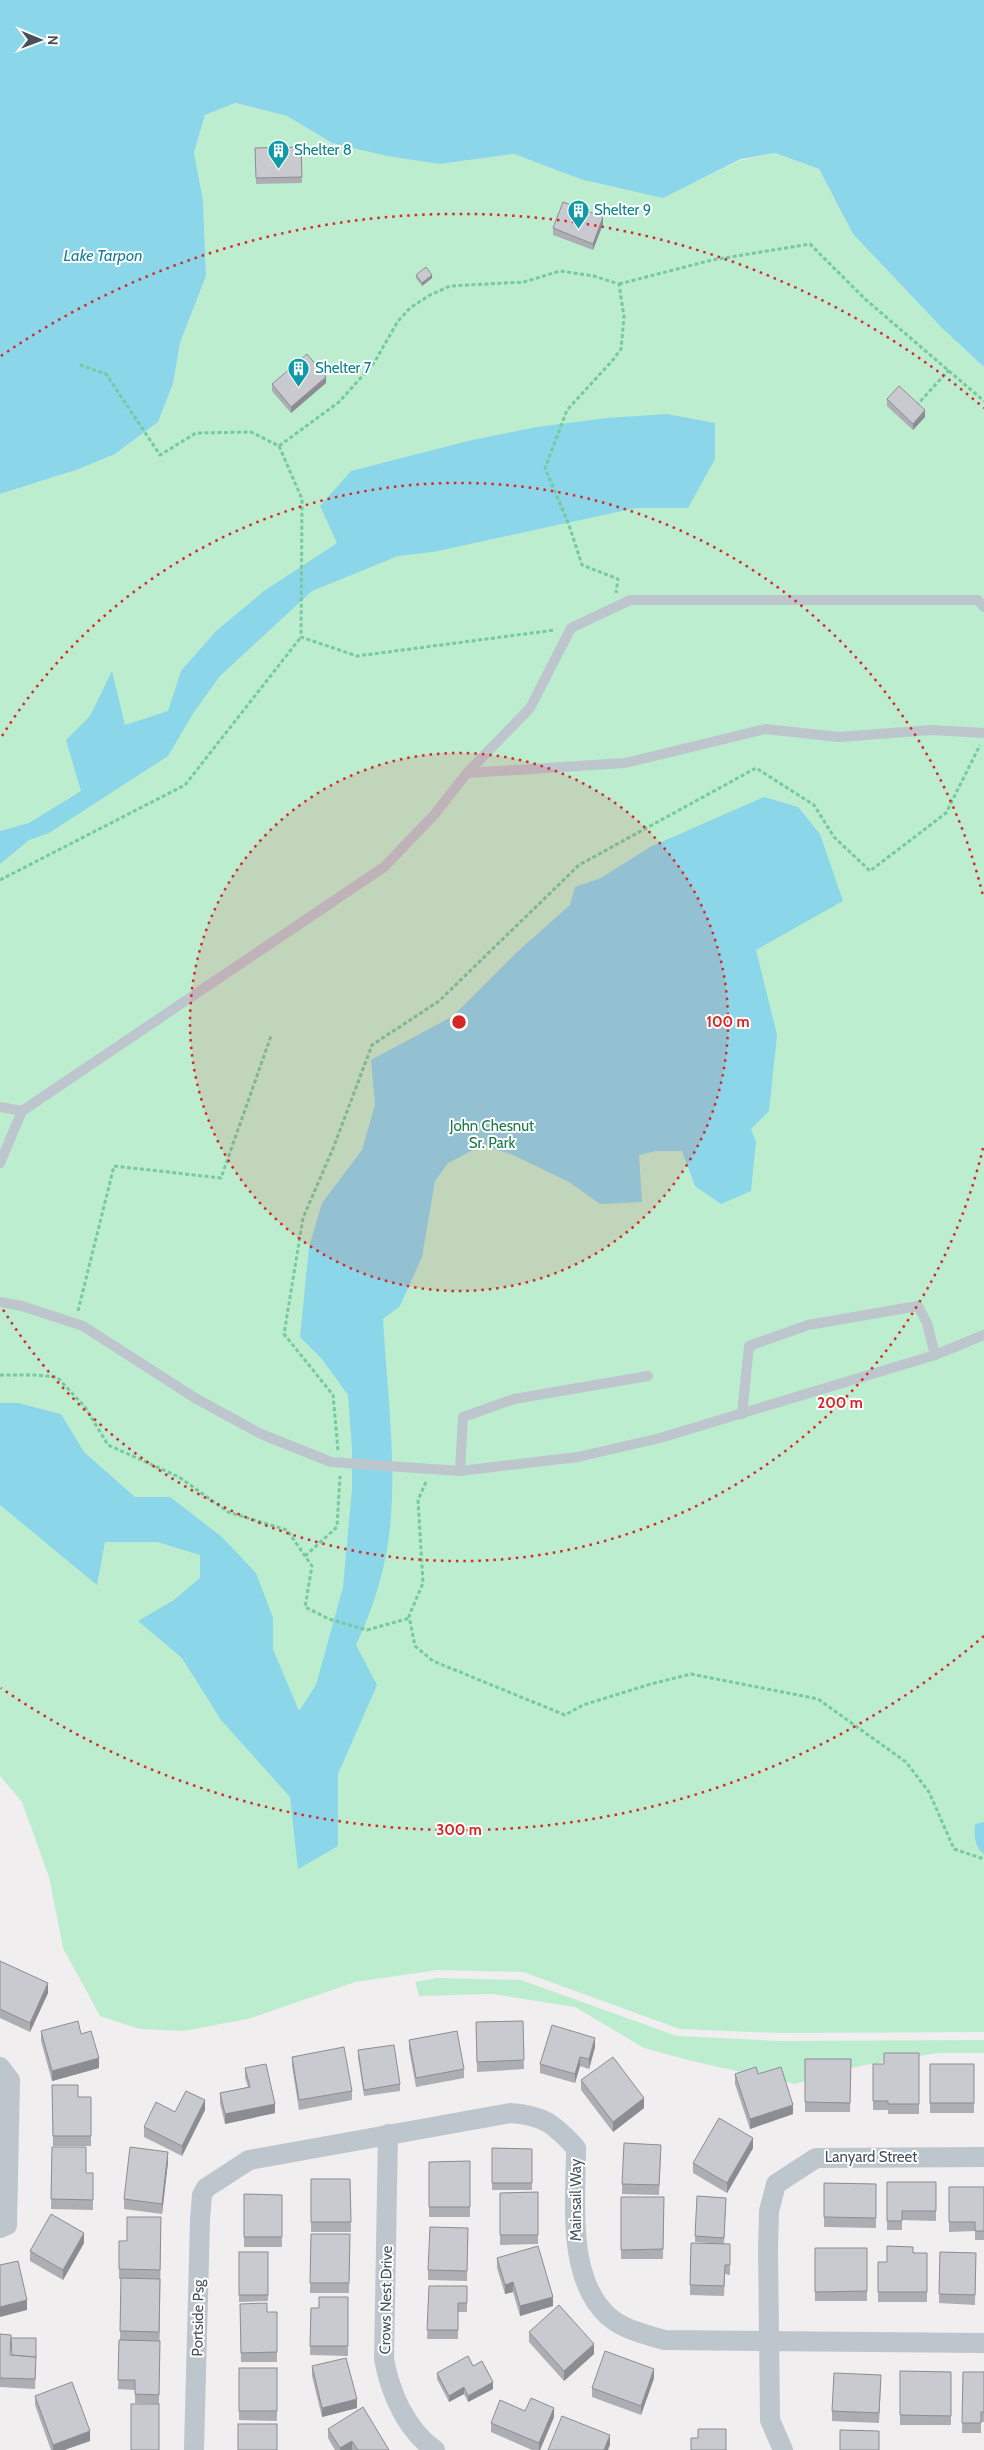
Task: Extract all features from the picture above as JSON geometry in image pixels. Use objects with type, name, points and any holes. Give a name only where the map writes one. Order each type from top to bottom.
[{"type":"street","points":[[0,2228],[7,2225],[5,2074]]},
{"type":"street","name":"Mainsail Way","points":[[206,2188],[249,2160],[510,2113],[532,2114],[556,2126],[576,2148],[576,2250],[591,2293],[608,2316],[630,2330],[664,2340],[984,2343]]},
{"type":"street","name":"Crows Nest Drive","points":[[388,2134],[384,2359],[388,2380],[403,2413],[416,2432],[435,2450]]},
{"type":"street","name":"Lanyard Street","points":[[783,2450],[770,2420],[769,2211],[776,2184],[816,2158],[984,2157]]},
{"type":"street","name":"Portside Psg","points":[[194,2450],[200,2220],[202,2195],[206,2188]]},
{"type":"lane","points":[[0,1163],[22,1111],[384,867],[434,815],[467,773],[530,708],[571,628],[630,600],[978,600],[984,607]]},
{"type":"lane","points":[[467,773],[626,763],[765,729],[839,737],[931,730],[984,733]]},
{"type":"lane","points":[[0,1107],[22,1111]]},
{"type":"lane","points":[[0,1302],[22,1306],[83,1326],[195,1398],[261,1434],[331,1462],[460,1471],[578,1457],[660,1438],[935,1355],[984,1335]]},
{"type":"lane","points":[[742,1414],[749,1346],[808,1325],[918,1306],[927,1323],[935,1355]]},
{"type":"lane","points":[[460,1471],[463,1417],[514,1399],[648,1376]]},
{"type":"path","points":[[279,446],[339,402],[374,363],[398,321],[410,308],[430,295],[450,286],[524,282],[560,271],[594,276],[620,284],[712,260],[810,244],[865,299],[984,401]]},
{"type":"path","points":[[620,284],[624,317],[621,349],[567,410],[545,468],[569,525],[582,565],[618,579],[615,592],[624,603]]},
{"type":"path","points":[[0,880],[185,785],[301,637],[302,499],[279,446],[251,432],[196,433],[160,456],[106,374],[80,365]]},
{"type":"path","points":[[915,407],[949,370]]},
{"type":"path","points":[[301,637],[356,656],[571,628]]},
{"type":"path","points":[[305,1556],[337,1527],[343,1463],[332,1395],[284,1334],[303,1218],[334,1146],[372,1045],[439,1001],[579,865],[756,768],[814,805],[834,837],[870,871],[946,813],[984,738]]},
{"type":"path","points":[[75,1324],[114,1166],[221,1178],[271,1036]]},
{"type":"path","points":[[0,1375],[36,1374],[57,1377],[84,1408],[108,1445],[179,1477],[228,1512],[287,1530],[312,1566],[305,1607],[329,1618],[367,1630],[410,1618]]},
{"type":"path","points":[[439,1470],[423,1484],[418,1500],[423,1583],[410,1618],[415,1646],[433,1661],[565,1715],[583,1705],[691,1674],[818,1699],[906,1762],[929,1792],[954,1849],[984,1859]]},
{"type":"green space","name":"John Chesnut Sr. Park","points":[[234,103],[287,116],[332,143],[440,164],[514,154],[580,179],[697,181],[741,160],[775,153],[819,169],[853,234],[942,328],[984,367],[984,2032],[779,2033],[680,2029],[523,1972],[437,1970],[355,1982],[248,2019],[183,2031],[140,2029],[100,2016],[63,1948],[49,1877],[22,1802],[0,1776],[0,494],[79,469],[115,454],[158,422],[173,384],[180,343],[206,276],[203,200],[194,153],[205,115]]},
{"type":"green space","points":[[437,1978],[521,1980],[677,2036],[779,2041],[984,2040],[984,2053],[938,2053],[860,2066],[795,2084],[692,2061],[644,2048],[575,2007],[493,1994],[419,1996],[415,1982]]},
{"type":"water","name":"Lake Tarpon","points":[[0,0],[984,0],[984,367],[942,328],[853,234],[819,169],[775,153],[741,159],[663,198],[580,179],[514,154],[440,164],[387,156],[332,143],[287,116],[235,103],[205,115],[194,153],[203,200],[206,276],[180,343],[173,384],[158,422],[115,454],[79,469],[0,494]]},
{"type":"water","points":[[667,414],[715,423],[715,459],[688,508],[636,508],[433,552],[398,556],[312,591],[220,676],[194,712],[168,756],[49,833],[29,840],[0,864],[0,831],[29,823],[81,791],[66,740],[90,716],[112,671],[125,725],[168,711],[181,671],[216,631],[264,591],[337,543],[320,506],[351,471],[472,440],[537,427],[607,418]]},
{"type":"water","points":[[764,797],[798,807],[820,834],[843,901],[756,950],[777,1035],[769,1111],[751,1129],[756,1142],[751,1191],[721,1204],[695,1186],[682,1151],[656,1151],[639,1155],[642,1202],[600,1204],[569,1182],[513,1155],[483,1145],[448,1163],[435,1181],[422,1257],[400,1306],[383,1319],[391,1437],[392,1498],[390,1527],[384,1567],[370,1612],[356,1645],[377,1685],[338,1774],[338,1846],[298,1869],[290,1797],[221,1720],[182,1658],[138,1621],[174,1600],[200,1578],[200,1555],[157,1542],[105,1542],[97,1585],[0,1505],[0,1403],[18,1403],[61,1414],[84,1452],[135,1497],[170,1497],[222,1537],[256,1573],[273,1618],[273,1649],[299,1711],[316,1685],[343,1587],[352,1489],[352,1449],[348,1395],[322,1359],[300,1337],[309,1247],[322,1203],[362,1150],[375,1105],[371,1060],[453,1016],[516,953],[570,905],[575,887],[601,878],[650,847]]},
{"type":"water","points":[[984,1822],[984,1854],[976,1844],[975,1824]]},
{"type":"building","name":"Shelter 8","points":[[301,147],[302,177],[256,178],[255,148]]},
{"type":"building","name":"Shelter 9","points":[[563,202],[603,217],[593,244],[553,228]]},
{"type":"building","points":[[426,267],[432,275],[422,283],[416,275]]},
{"type":"building","name":"Shelter 7","points":[[307,354],[326,377],[291,407],[272,384]]},
{"type":"building","points":[[899,386],[925,410],[913,424],[887,399]]},
{"type":"building","points":[[0,1961],[48,1983],[30,2023],[0,2009]]},
{"type":"building","points":[[78,2021],[81,2034],[91,2031],[99,2058],[52,2071],[41,2031]]},
{"type":"building","points":[[523,2021],[524,2060],[477,2062],[476,2022]]},
{"type":"building","points":[[552,2025],[595,2038],[589,2059],[580,2057],[575,2074],[540,2064]]},
{"type":"building","points":[[457,2031],[464,2069],[416,2078],[409,2040]]},
{"type":"building","points":[[394,2045],[400,2084],[364,2090],[358,2050]]},
{"type":"building","points":[[344,2047],[352,2091],[299,2100],[292,2057]]},
{"type":"building","points":[[884,2053],[919,2053],[919,2104],[888,2104],[888,2101],[873,2101],[873,2064],[884,2064]]},
{"type":"building","points":[[613,2057],[644,2098],[613,2122],[581,2080]]},
{"type":"building","points":[[805,2059],[851,2059],[850,2103],[805,2102]]},
{"type":"building","points":[[266,2064],[275,2104],[225,2114],[220,2093],[250,2087],[245,2068]]},
{"type":"building","points":[[930,2064],[974,2064],[974,2103],[930,2103]]},
{"type":"building","points":[[756,2067],[758,2074],[781,2067],[793,2105],[750,2119],[735,2074]]},
{"type":"building","points":[[52,2085],[78,2085],[78,2097],[91,2097],[91,2136],[53,2136]]},
{"type":"building","points":[[186,2091],[205,2100],[182,2146],[144,2127],[156,2102],[175,2112]]},
{"type":"building","points":[[719,2118],[753,2138],[727,2183],[693,2163]]},
{"type":"building","points":[[624,2143],[661,2145],[659,2185],[622,2184]]},
{"type":"building","points":[[52,2147],[86,2147],[86,2173],[93,2173],[93,2200],[51,2199]]},
{"type":"building","points":[[130,2147],[168,2152],[162,2204],[124,2199]]},
{"type":"building","points":[[492,2148],[532,2149],[532,2183],[492,2183]]},
{"type":"building","points":[[470,2161],[470,2207],[429,2207],[429,2162]]},
{"type":"building","points":[[311,2179],[350,2179],[351,2222],[311,2222]]},
{"type":"building","points":[[887,2182],[936,2182],[936,2211],[902,2211],[902,2221],[887,2221]]},
{"type":"building","points":[[824,2183],[876,2184],[876,2218],[824,2217]]},
{"type":"building","points":[[949,2187],[984,2187],[984,2231],[975,2231],[975,2222],[949,2222]]},
{"type":"building","points":[[538,2192],[538,2235],[500,2235],[500,2193]]},
{"type":"building","points":[[244,2194],[282,2195],[282,2237],[244,2237]]},
{"type":"building","points":[[697,2196],[726,2198],[724,2238],[695,2236]]},
{"type":"building","points":[[621,2197],[664,2197],[663,2249],[621,2250]]},
{"type":"building","points":[[51,2214],[84,2233],[63,2270],[30,2251]]},
{"type":"building","points":[[127,2217],[161,2217],[160,2270],[119,2269],[119,2241],[127,2241]]},
{"type":"building","points":[[430,2227],[468,2228],[467,2271],[428,2270]]},
{"type":"building","points":[[311,2234],[350,2234],[349,2283],[310,2283]]},
{"type":"building","points":[[691,2243],[730,2244],[730,2265],[725,2265],[724,2286],[690,2285]]},
{"type":"building","points":[[538,2246],[553,2297],[520,2306],[513,2282],[505,2285],[497,2258]]},
{"type":"building","points":[[887,2246],[913,2247],[913,2253],[927,2253],[927,2292],[878,2292],[878,2262],[887,2262]]},
{"type":"building","points":[[815,2248],[867,2248],[867,2291],[815,2292]]},
{"type":"building","points":[[239,2252],[268,2252],[268,2295],[239,2295]]},
{"type":"building","points":[[940,2252],[976,2253],[975,2295],[939,2294]]},
{"type":"building","points":[[18,2261],[27,2300],[0,2307],[0,2265]]},
{"type":"building","points":[[121,2278],[160,2279],[159,2332],[120,2331]]},
{"type":"building","points":[[429,2286],[467,2286],[467,2303],[458,2303],[458,2330],[427,2330]]},
{"type":"building","points":[[319,2297],[348,2297],[348,2346],[310,2346],[311,2308],[319,2308]]},
{"type":"building","points":[[267,2303],[267,2312],[277,2312],[277,2352],[241,2353],[240,2304]]},
{"type":"building","points":[[559,2305],[594,2344],[564,2371],[529,2332]]},
{"type":"building","points":[[0,2334],[11,2335],[10,2355],[36,2357],[35,2379],[0,2378]]},
{"type":"building","points":[[11,2338],[36,2338],[36,2357],[12,2355]]},
{"type":"building","points":[[119,2340],[160,2341],[159,2395],[135,2394],[135,2380],[118,2380]]},
{"type":"building","points":[[605,2351],[654,2369],[641,2406],[592,2388]]},
{"type":"building","points":[[468,2356],[473,2366],[482,2361],[493,2382],[468,2396],[464,2387],[449,2396],[437,2373]]},
{"type":"building","points":[[346,2358],[357,2399],[322,2408],[312,2366]]},
{"type":"building","points":[[239,2368],[277,2368],[277,2411],[239,2411]]},
{"type":"building","points":[[900,2371],[951,2372],[951,2416],[900,2415]]},
{"type":"building","points":[[963,2372],[984,2372],[984,2412],[981,2412],[981,2423],[962,2423]]},
{"type":"building","points":[[834,2373],[881,2375],[879,2413],[832,2411]]},
{"type":"building","points":[[72,2382],[90,2431],[53,2445],[35,2396]]},
{"type":"building","points":[[531,2398],[554,2408],[539,2443],[491,2423],[500,2400],[525,2411]]},
{"type":"building","points":[[131,2404],[159,2404],[159,2450],[131,2450]]},
{"type":"building","points":[[363,2407],[389,2450],[358,2450],[352,2441],[340,2448],[328,2429]]},
{"type":"building","points":[[562,2416],[610,2435],[604,2450],[548,2450]]},
{"type":"building","points":[[238,2424],[277,2424],[277,2450],[238,2450]]},
{"type":"building","points":[[698,2429],[726,2429],[726,2450],[691,2450],[691,2438],[698,2438]]},
{"type":"building","points":[[840,2430],[879,2431],[879,2450],[840,2450]]},
{"type":"place","name":"Shelter 8","points":[[278,169]]},
{"type":"place","name":"Shelter 9","points":[[578,229]]},
{"type":"place","name":"Shelter 7","points":[[299,387]]}]
